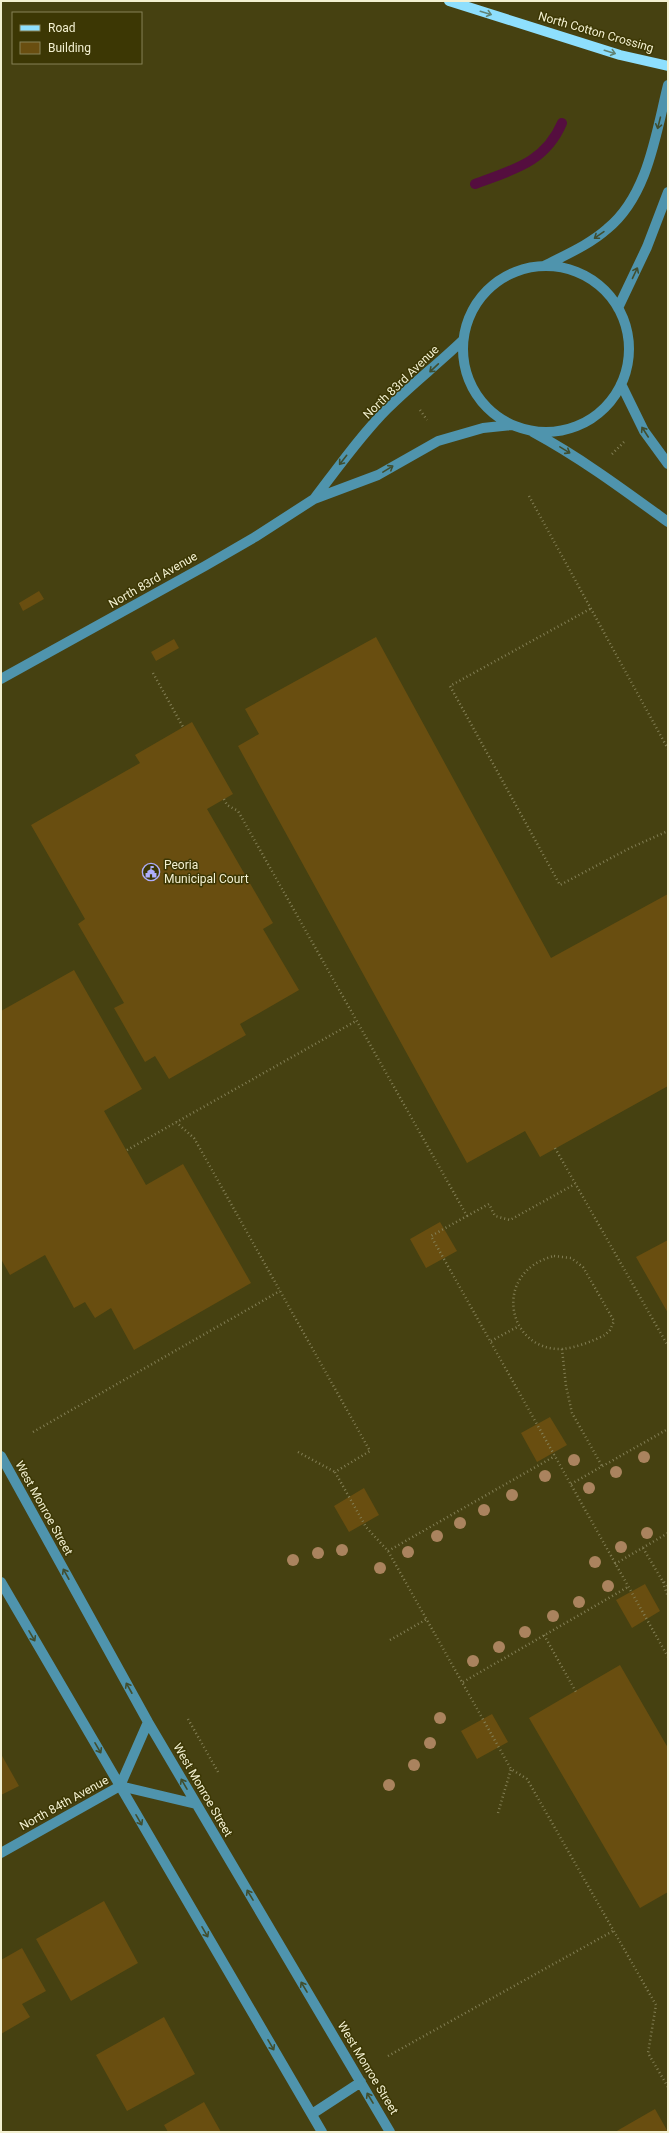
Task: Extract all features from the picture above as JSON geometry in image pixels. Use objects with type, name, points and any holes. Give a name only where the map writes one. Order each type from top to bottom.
[{"type":"main road","name":"North Cotton Crossing","points":[[449,1],[620,55],[668,66]]},
{"type":"street","name":"North 83rd Avenue","points":[[543,266],[584,246],[608,229],[631,201],[652,150],[668,85]]},
{"type":"street","points":[[618,308],[647,247],[668,192]]},
{"type":"street","name":"North 83rd Avenue","points":[[543,266],[565,268],[587,276],[604,290],[618,308],[628,333],[628,359],[621,384],[606,407],[584,423],[559,432],[531,431],[511,425],[492,411],[476,394],[466,372],[462,340],[467,324],[478,301],[496,282],[518,270],[543,266]]},
{"type":"street","name":"North 83rd Avenue","points":[[314,499],[350,452],[387,409],[433,369],[462,340]]},
{"type":"street","points":[[621,384],[644,431],[668,464]]},
{"type":"street","name":"North 83rd Avenue","points":[[1,679],[249,541],[314,499],[378,475],[438,441],[483,428],[511,425]]},
{"type":"street","points":[[531,431],[566,450],[600,472],[668,522]]},
{"type":"street","name":"West Monroe Street","points":[[1,1456],[148,1722],[390,2132]]},
{"type":"street","points":[[1,1582],[322,2132]]},
{"type":"street","points":[[120,1786],[148,1722]]},
{"type":"street","points":[[120,1786],[196,1804]]},
{"type":"street","name":"North 84th Avenue","points":[[1,1853],[120,1786]]},
{"type":"street","points":[[312,2114],[361,2082]]},
{"type":"path","points":[[419,409],[429,424]]},
{"type":"path","points":[[611,454],[629,439]]},
{"type":"path","points":[[529,496],[668,749]]},
{"type":"path","points":[[590,609],[450,686],[560,885],[630,848],[668,831]]},
{"type":"path","points":[[153,673],[183,727]]},
{"type":"path","points":[[224,799],[227,805],[238,811],[467,1216]]},
{"type":"path","points":[[126,1150],[356,1021]]},
{"type":"path","points":[[176,1122],[194,1138],[370,1451],[335,1472]]},
{"type":"path","points":[[555,1148],[668,1346]]},
{"type":"path","points":[[575,1184],[510,1220],[495,1216],[489,1204],[431,1236],[668,1657]]},
{"type":"path","points":[[554,1256],[571,1258],[582,1267],[614,1321],[610,1330],[605,1335],[562,1349],[545,1347],[530,1338],[519,1326],[512,1307],[514,1287],[524,1272],[541,1259],[554,1256]]},
{"type":"path","points":[[33,1432],[280,1291]]},
{"type":"path","points":[[491,1342],[519,1326]]},
{"type":"path","points":[[562,1349],[566,1386],[572,1413],[602,1466]]},
{"type":"path","points":[[571,1484],[668,1429]]},
{"type":"path","points":[[298,1452],[335,1472],[366,1528],[388,1551],[511,1769],[527,1779],[656,2005],[648,2053],[668,2087]]},
{"type":"path","points":[[388,1551],[555,1456]]},
{"type":"path","points":[[615,1564],[668,1533]]},
{"type":"path","points":[[643,1548],[662,1580],[668,1596]]},
{"type":"path","points":[[662,1580],[668,1586]]},
{"type":"path","points":[[463,1682],[628,1587]]},
{"type":"path","points":[[390,1640],[427,1619]]},
{"type":"path","points":[[544,1635],[576,1692]]},
{"type":"path","points":[[188,1719],[218,1772]]},
{"type":"path","points":[[498,1813],[511,1769]]},
{"type":"path","points":[[388,2056],[614,1931]]},
{"type":"building","points":[[39,591],[44,599],[23,611],[19,603]]},
{"type":"building","points":[[376,637],[551,958],[668,894],[668,1086],[540,1157],[525,1131],[467,1163],[238,746],[259,734],[245,709]]},
{"type":"building","points":[[174,639],[179,648],[156,661],[151,652]]},
{"type":"building","name":"Peoria Municipal Court","points":[[192,722],[233,794],[207,809],[273,923],[263,929],[299,990],[240,1024],[246,1035],[169,1079],[155,1056],[145,1062],[114,1008],[124,1003],[78,924],[85,919],[31,825],[140,763],[135,755]]},
{"type":"building","points":[[74,970],[142,1089],[104,1111],[146,1185],[183,1164],[251,1283],[134,1350],[111,1308],[95,1318],[85,1302],[74,1308],[45,1255],[10,1275],[1,1259],[1,1011]]},
{"type":"building","points":[[440,1222],[457,1251],[426,1268],[410,1239]]},
{"type":"building","points":[[668,1240],[668,1313],[636,1257]]},
{"type":"building","points":[[550,1417],[567,1445],[537,1462],[521,1433]]},
{"type":"building","points":[[364,1488],[379,1515],[349,1532],[334,1506]]},
{"type":"building","points":[[645,1584],[660,1611],[632,1628],[616,1600]]},
{"type":"building","points":[[620,1665],[668,1748],[668,1892],[640,1908],[529,1718]]},
{"type":"building","points":[[492,1714],[508,1742],[477,1759],[461,1731]]},
{"type":"building","points":[[1,1754],[19,1786],[1,1795]]},
{"type":"building","points":[[104,1901],[138,1963],[71,2001],[36,1939]]},
{"type":"building","points":[[22,1948],[46,1991],[22,2004],[30,2017],[1,2034],[1,1960]]},
{"type":"building","points":[[164,2017],[195,2074],[127,2111],[96,2055]]},
{"type":"building","points":[[204,2102],[221,2132],[168,2132],[164,2125]]},
{"type":"building","points":[[655,2109],[668,2132],[615,2132]]},
{"type":"waterway","points":[[475,184],[514,169],[537,156],[555,137],[562,123]]},
{"type":"place","name":"Peoria Municipal Court","points":[[151,872]]}]
